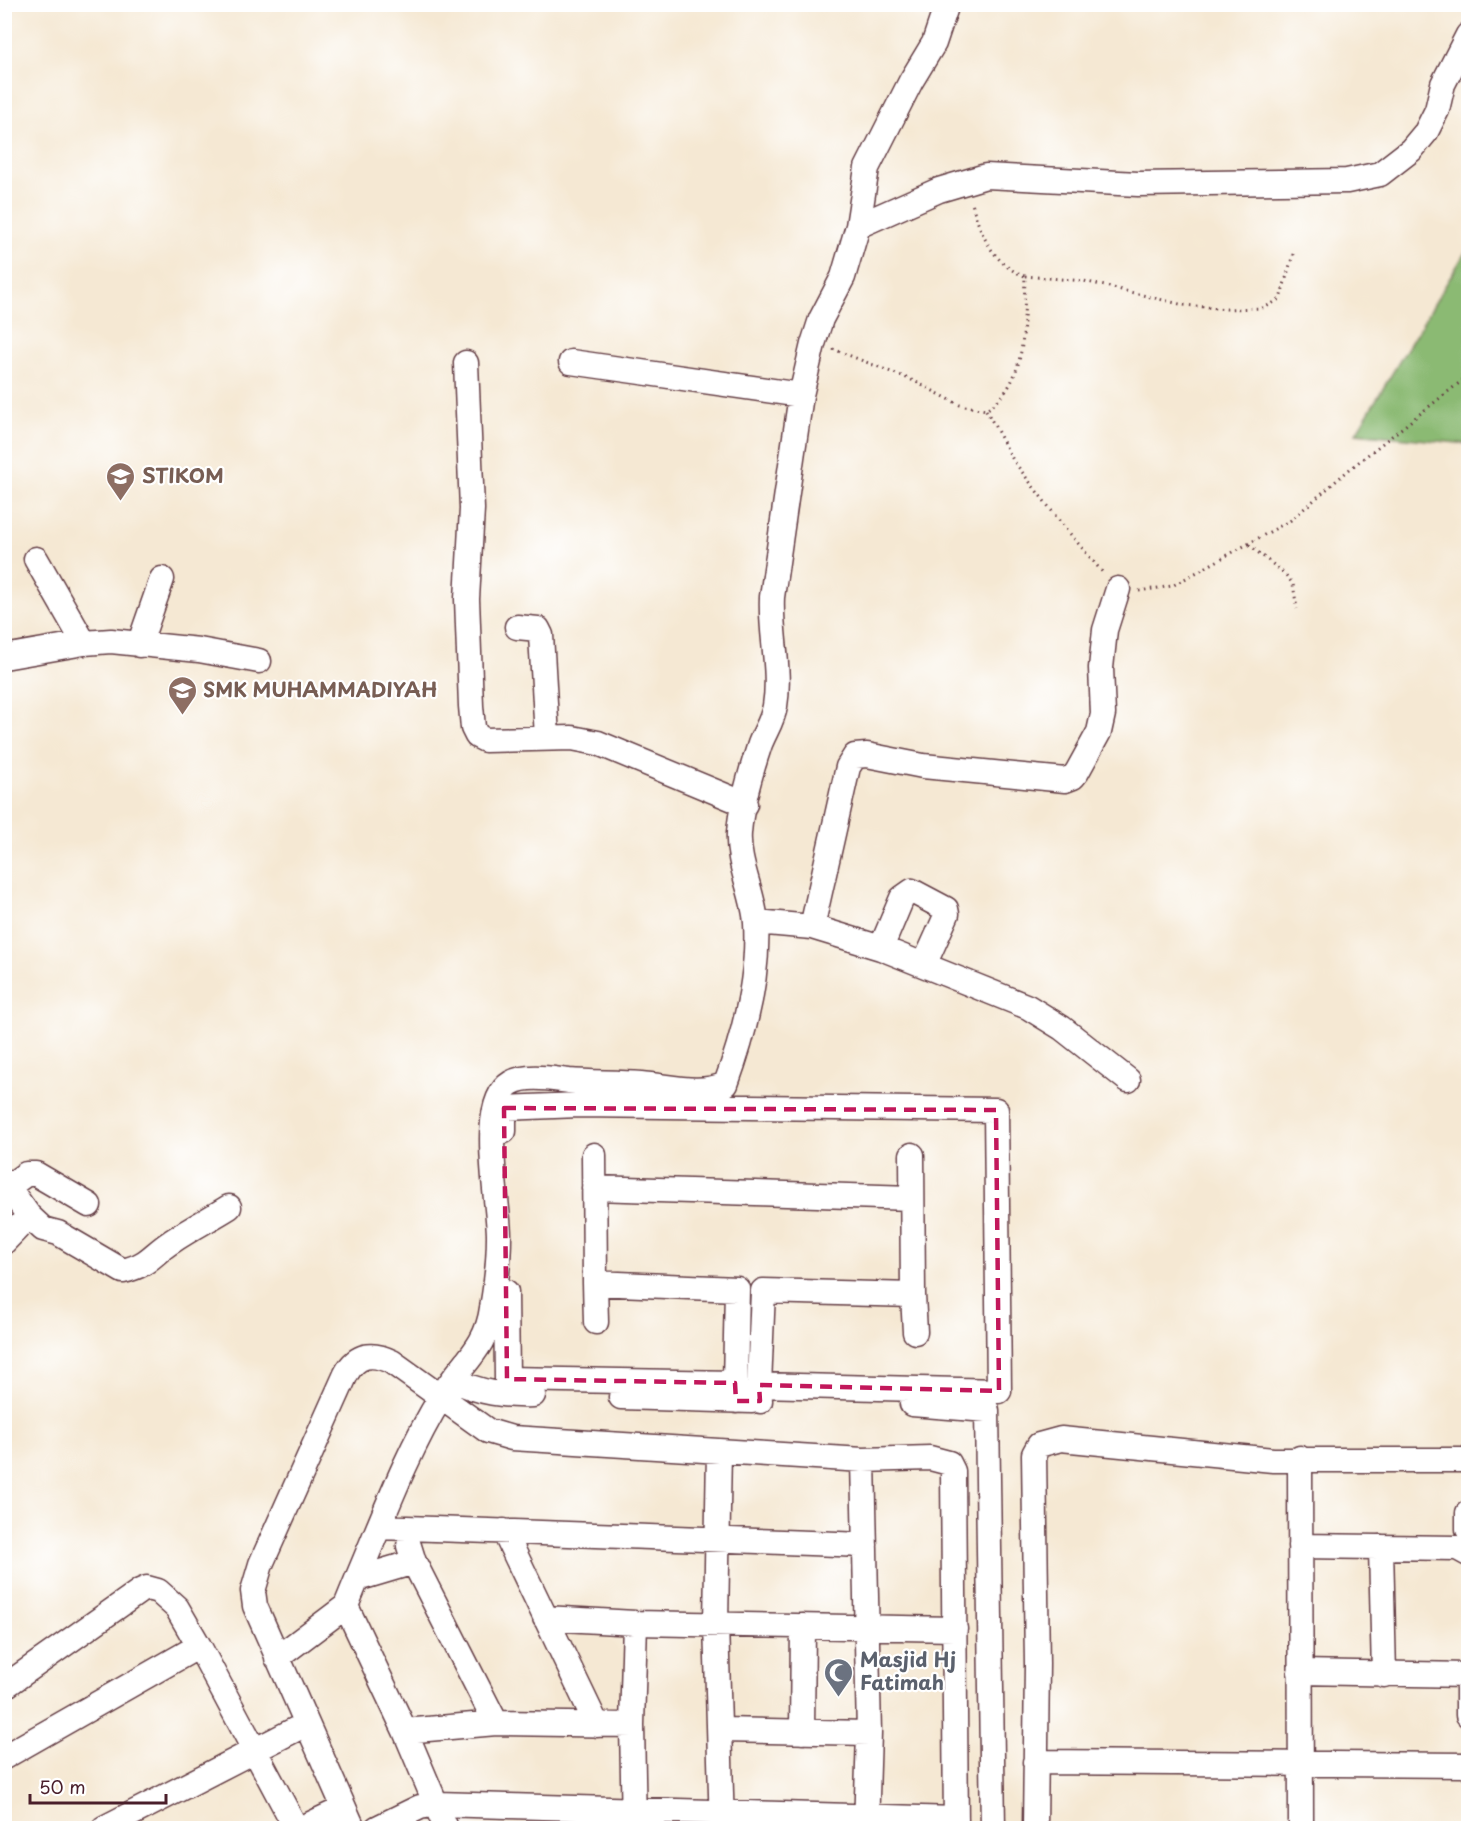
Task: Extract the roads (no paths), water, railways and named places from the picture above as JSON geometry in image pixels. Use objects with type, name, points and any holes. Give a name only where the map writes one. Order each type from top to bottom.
[{"type":"street","points":[[277,1658],[346,1606],[405,1467],[447,1388],[483,1343],[492,1309],[499,1236],[492,1132],[499,1095],[512,1082],[520,1079],[642,1084],[687,1090],[703,1088],[714,1090],[726,1084],[742,1037],[753,976],[756,922],[739,835],[761,743],[775,709],[778,686],[770,625],[772,597],[801,395],[821,319],[843,277],[858,226],[867,168],[910,81],[934,43],[947,4]]},
{"type":"street","points":[[858,226],[966,180],[986,176],[1138,184],[1347,181],[1380,174],[1411,150],[1426,132],[1437,110],[1443,84],[1468,35]]},
{"type":"street","points":[[571,362],[801,395]]},
{"type":"street","points":[[466,363],[472,509],[467,599],[473,728],[477,736],[485,740],[572,738],[598,743],[745,804]]},
{"type":"street","points":[[36,559],[84,643]]},
{"type":"street","points":[[139,645],[162,579]]},
{"type":"street","points":[[812,927],[848,767],[855,756],[867,755],[923,766],[1065,780],[1073,777],[1099,732],[1103,714],[1101,668],[1105,630],[1118,589]]},
{"type":"street","points":[[517,627],[538,630],[542,635],[547,738]]},
{"type":"street","points":[[4,657],[84,643],[111,642],[199,650],[259,661]]},
{"type":"street","points":[[881,948],[902,898],[912,891],[943,904],[947,912],[924,964]]},
{"type":"street","points":[[756,922],[812,927],[924,964],[1042,1015],[1128,1080]]},
{"type":"street","points":[[579,1105],[996,1110],[999,1391],[736,1383],[507,1379],[504,1108],[579,1105]]},
{"type":"street","points":[[594,1155],[596,1322]]},
{"type":"street","points":[[912,1155],[915,1332]]},
{"type":"street","points":[[88,1205],[36,1174],[26,1174],[6,1184],[29,1216],[43,1228],[58,1233],[123,1271],[139,1267],[171,1242],[229,1207]]},
{"type":"street","points":[[594,1188],[912,1198]]},
{"type":"street","points":[[4,1242],[29,1216]]},
{"type":"street","points":[[595,1283],[913,1295]]},
{"type":"street","points":[[736,1383],[737,1289]]},
{"type":"street","points":[[760,1384],[763,1291]]},
{"type":"street","points":[[302,1828],[347,1819],[255,1606],[253,1591],[256,1578],[351,1364],[359,1357],[381,1356],[447,1388],[488,1431],[512,1438],[864,1460],[930,1458],[945,1461],[951,1466],[956,1824],[635,1819],[437,1804],[420,1807],[377,1828]]},
{"type":"street","points":[[447,1388],[506,1396],[736,1383],[760,1384],[896,1403],[987,1410],[993,1828]]},
{"type":"street","points":[[1035,1828],[1037,1664],[1034,1454],[1040,1445],[1061,1439],[1228,1456],[1468,1460]]},
{"type":"street","points":[[719,1451],[716,1623],[721,1730],[721,1820]]},
{"type":"street","points":[[1300,1458],[1299,1764],[1301,1828]]},
{"type":"street","points":[[864,1460],[869,1733],[866,1823]]},
{"type":"street","points":[[1468,1514],[1468,1529]]},
{"type":"street","points":[[379,1527],[405,1530],[504,1531],[865,1545]]},
{"type":"street","points":[[405,1530],[414,1562],[496,1723]]},
{"type":"street","points":[[504,1531],[597,1725]]},
{"type":"street","points":[[1300,1546],[1457,1548],[1468,1554]]},
{"type":"street","points":[[1381,1547],[1384,1675]]},
{"type":"street","points":[[357,1579],[414,1562]]},
{"type":"street","points":[[4,1687],[140,1591],[147,1588],[165,1595],[177,1608],[199,1646],[296,1828]]},
{"type":"street","points":[[346,1606],[405,1731],[446,1828]]},
{"type":"street","points":[[545,1618],[635,1623],[955,1629]]},
{"type":"street","points":[[635,1623],[632,1725],[635,1819]]},
{"type":"street","points":[[802,1626],[802,1732]]},
{"type":"street","points":[[4,1757],[199,1646]]},
{"type":"street","points":[[1300,1672],[1468,1676],[1468,1715]]},
{"type":"street","points":[[405,1731],[496,1723],[632,1725]]},
{"type":"street","points":[[104,1828],[254,1748],[306,1724]]},
{"type":"street","points":[[721,1730],[869,1733]]},
{"type":"street","points":[[1035,1762],[1468,1765]]},
{"type":"place","name":"STIKOM","points":[[121,502]]},
{"type":"place","name":"SMK MUHAMMADIYAH","points":[[182,716]]},
{"type":"place","name":"Masjid Hj Fatimah","points":[[839,1698]]}]
